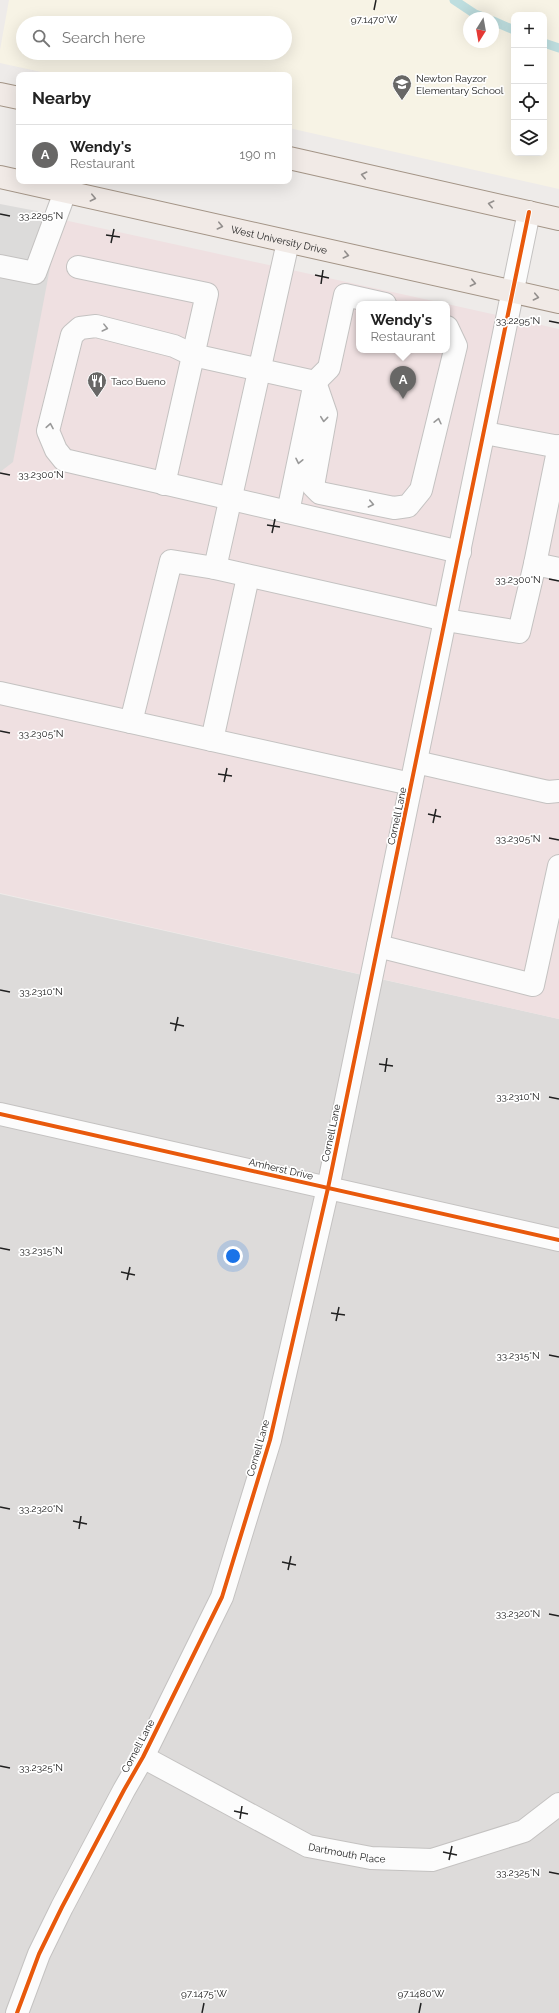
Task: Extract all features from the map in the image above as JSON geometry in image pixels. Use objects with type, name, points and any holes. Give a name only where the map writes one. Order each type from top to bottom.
[{"type":"main road","points":[[0,94],[16,97]]},
{"type":"main road","points":[[292,159],[559,219]]},
{"type":"main road","name":"West University Drive","points":[[0,178],[16,181]]},
{"type":"main road","name":"West University Drive","points":[[28,184],[559,302]]},
{"type":"street","points":[[0,266],[35,272],[65,192]]},
{"type":"street","name":"Cornell Lane","points":[[17,2013],[39,1954],[62,1907],[143,1757],[222,1597],[270,1440],[328,1188],[485,433],[529,212]]},
{"type":"street","points":[[214,568],[288,242]]},
{"type":"street","points":[[78,268],[207,294],[164,484]]},
{"type":"street","points":[[288,512],[315,382],[329,368],[345,295],[372,301]]},
{"type":"street","points":[[315,382],[193,355],[174,346],[96,326],[80,328],[72,335],[48,431],[56,450],[64,460],[460,552]]},
{"type":"street","points":[[315,382],[326,414],[313,486],[320,493],[394,508],[408,506],[421,490],[456,346],[450,333]]},
{"type":"street","points":[[131,722],[171,561],[214,568],[248,577],[446,620],[519,632],[535,564],[559,447],[485,433]]},
{"type":"street","points":[[535,564],[559,569]]},
{"type":"street","points":[[212,740],[248,577]]},
{"type":"street","points":[[0,693],[411,784]]},
{"type":"street","points":[[416,762],[548,792],[559,791]]},
{"type":"street","points":[[378,946],[533,985],[559,866]]},
{"type":"street","name":"Amherst Drive","points":[[0,1114],[559,1240]]},
{"type":"street","name":"Dartmouth Place","points":[[143,1757],[308,1846],[371,1858],[432,1860],[524,1831],[559,1804]]},
{"type":"shaded area","name":"Newton Rayzor Elementary School","points":[[9,0],[559,0],[559,189],[292,129],[292,72],[41,72],[0,63],[0,50]]},
{"type":"shaded area","points":[[0,204],[68,217],[53,252],[13,462],[0,472]]},
{"type":"shaded area","points":[[0,206],[433,301],[356,301],[356,353],[450,353],[450,305],[559,329],[559,1019],[0,893]]},
{"type":"shaded area","points":[[0,894],[559,1019],[559,2013],[0,2013]]},
{"type":"waterway","points":[[454,0],[472,12]]},
{"type":"waterway","points":[[499,24],[511,29]]},
{"type":"waterway","points":[[547,44],[559,48]]},
{"type":"cycle path","points":[[17,2013],[39,1954],[62,1907],[143,1757],[222,1597],[270,1440],[328,1188],[529,212]]},
{"type":"cycle path","points":[[0,1114],[559,1240]]},
{"type":"place","name":"Newton Rayzor Elementary School","points":[[402,101]]},
{"type":"place","name":"Taco Bueno","points":[[97,398]]},
{"type":"place","name":"Wendy's","points":[[403,399]]}]
